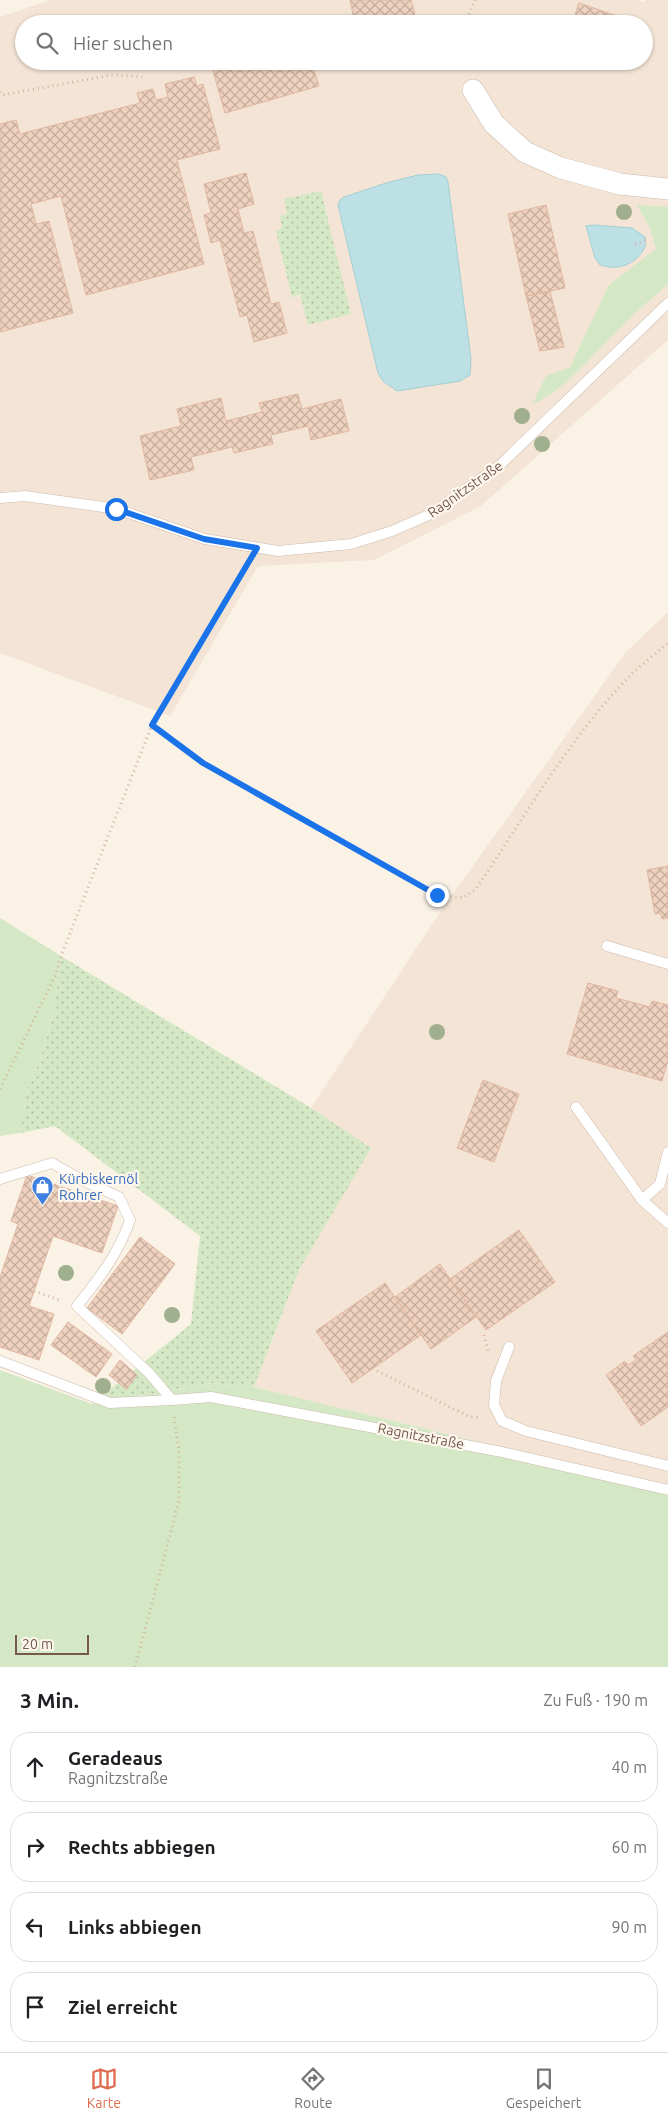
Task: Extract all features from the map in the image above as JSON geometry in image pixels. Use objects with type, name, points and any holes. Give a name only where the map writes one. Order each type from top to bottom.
[{"type":"street","points":[[473,90],[494,124],[525,152],[561,168],[620,184],[668,189]]},
{"type":"lane","name":"Ragnitzstraße","points":[[0,498],[25,496],[116,509],[204,539],[278,551],[351,544],[392,531],[431,514],[500,464],[668,303]]},
{"type":"lane","points":[[608,946],[668,964]]},
{"type":"lane","points":[[576,1107],[642,1200],[668,1223]]},
{"type":"lane","points":[[642,1200],[660,1184],[668,1152]]},
{"type":"lane","points":[[0,1179],[52,1163],[80,1179],[119,1197],[130,1220],[124,1240],[96,1283],[77,1306],[150,1373],[172,1400]]},
{"type":"lane","points":[[509,1347],[496,1381],[494,1404],[502,1421],[526,1431],[668,1466]]},
{"type":"lane","name":"Ragnitzstraße","points":[[0,1361],[110,1403],[211,1397],[502,1452],[668,1490]]},
{"type":"path","points":[[469,15],[475,0]]},
{"type":"path","points":[[1,94],[56,87],[112,75],[143,77]]},
{"type":"path","points":[[635,244],[647,240]]},
{"type":"path","points":[[0,1089],[56,974],[60,956],[152,725],[257,548]]},
{"type":"path","points":[[152,725],[203,763],[437,895],[463,898],[476,889],[548,781],[590,724],[633,674],[668,643]]},
{"type":"path","points":[[34,1291],[77,1306]]},
{"type":"path","points":[[377,1371],[468,1416],[502,1421]]},
{"type":"path","points":[[135,1667],[179,1501],[179,1450],[172,1400]]},
{"type":"shaded area","points":[[50,0],[637,0],[645,2],[645,0],[668,0],[668,340],[481,506],[374,560],[258,566],[170,716],[0,653],[0,17]]},
{"type":"shaded area","points":[[668,612],[668,1488],[254,1387],[299,1270],[370,1148],[311,1108],[445,905],[626,652]]},
{"type":"green space","points":[[321,191],[351,314],[308,325],[300,294],[292,298],[276,231],[282,228],[280,216],[287,214],[284,199]]},
{"type":"green space","points":[[637,205],[668,207],[668,284],[627,320],[558,389],[532,405],[546,376],[570,367],[609,285],[656,249],[650,228]]},
{"type":"green space","points":[[0,918],[61,956],[53,1016],[40,1060],[28,1086],[20,1133],[0,1136]]},
{"type":"green space","points":[[61,956],[311,1108],[371,1148],[299,1270],[254,1387],[212,1383],[92,1404],[191,1324],[200,1236],[55,1126],[20,1133],[28,1086],[40,1060],[53,1016]]},
{"type":"green space","points":[[0,1370],[92,1404],[212,1383],[254,1387],[668,1488],[668,1667],[0,1667]]},
{"type":"water","points":[[439,174],[446,177],[448,182],[471,359],[470,375],[460,381],[397,391],[383,381],[378,373],[338,205],[344,197],[386,183],[418,175]]},
{"type":"water","points":[[586,226],[632,228],[645,237],[646,243],[642,253],[633,261],[622,266],[608,267],[600,265],[595,258]]},
{"type":"building","points":[[350,0],[411,0],[415,14],[411,15],[353,15]]},
{"type":"building","points":[[579,3],[614,15],[575,15]]},
{"type":"building","points":[[213,70],[314,70],[319,86],[225,113]]},
{"type":"building","points":[[194,77],[197,86],[203,84],[220,149],[177,160],[204,264],[86,295],[61,196],[31,204],[36,224],[49,221],[73,313],[0,332],[0,124],[16,120],[20,134],[140,103],[137,93],[153,89],[156,100],[168,97],[165,84]]},
{"type":"building","points":[[246,173],[254,204],[238,209],[244,233],[253,231],[271,304],[279,302],[287,333],[254,342],[247,315],[240,317],[220,240],[211,243],[204,215],[211,213],[204,184]]},
{"type":"building","points":[[546,205],[565,288],[526,296],[508,214]]},
{"type":"building","points":[[550,291],[564,347],[540,351],[526,296]]},
{"type":"building","points":[[298,394],[302,409],[341,399],[349,431],[311,440],[308,426],[271,435],[273,444],[234,453],[232,447],[191,457],[194,470],[150,480],[140,436],[181,426],[177,409],[221,398],[226,421],[262,412],[259,403]]},
{"type":"building","points":[[668,866],[668,918],[662,919],[660,913],[655,914],[647,870]]},
{"type":"building","points":[[588,983],[618,991],[616,998],[650,1007],[652,1001],[668,1005],[668,1060],[662,1081],[567,1054]]},
{"type":"building","points":[[483,1080],[519,1094],[494,1162],[457,1148]]},
{"type":"building","points":[[27,1175],[118,1206],[102,1253],[53,1236],[29,1306],[54,1314],[39,1360],[0,1347],[0,1277],[18,1224],[11,1221]]},
{"type":"building","points":[[519,1230],[555,1282],[486,1330],[450,1279]]},
{"type":"building","points":[[140,1237],[175,1264],[122,1334],[87,1308]]},
{"type":"building","points":[[440,1264],[476,1317],[431,1349],[395,1297]]},
{"type":"building","points":[[385,1283],[421,1335],[352,1383],[316,1331]]},
{"type":"building","points":[[68,1322],[112,1354],[96,1377],[51,1345]]},
{"type":"building","points":[[668,1332],[668,1407],[641,1426],[606,1375],[625,1361],[628,1365],[636,1360],[633,1356]]},
{"type":"building","points":[[120,1360],[137,1375],[126,1389],[109,1375]]},
{"type":"place","name":"Kürbiskernöl Rohrer","points":[[43,1206]]},
{"type":"route","points":[[116,509],[204,539],[257,548],[152,725],[203,763],[437,895]]}]
